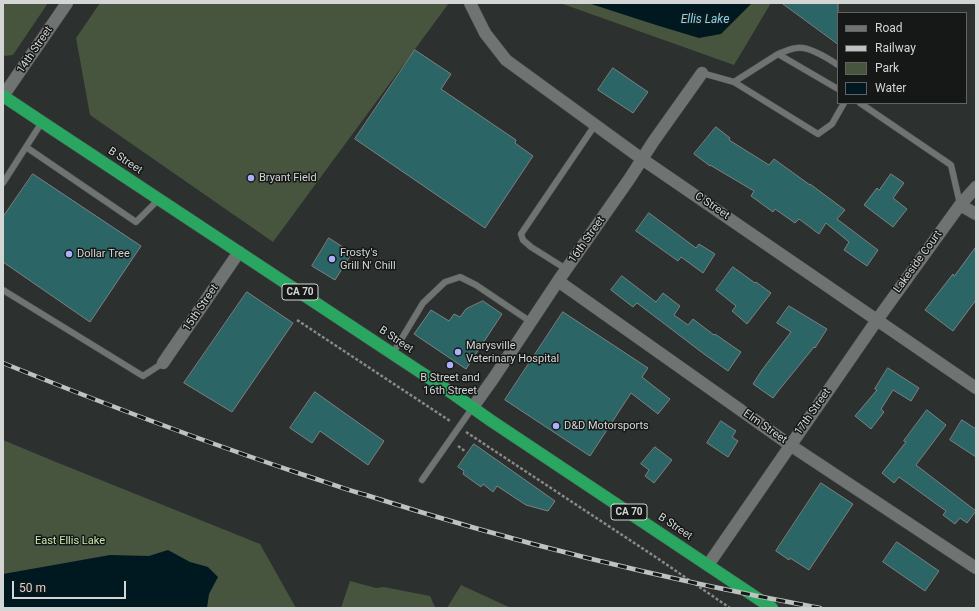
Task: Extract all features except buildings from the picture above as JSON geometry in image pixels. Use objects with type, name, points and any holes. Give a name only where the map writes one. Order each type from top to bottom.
[{"type":"highway","name":"B Street","points":[[3,96],[393,354],[772,608]]},
{"type":"street","name":"14th Street","points":[[3,96],[67,3]]},
{"type":"street","name":"C Street","points":[[470,3],[485,33],[506,60],[642,159],[976,388]]},
{"type":"street","name":"16th Street","points":[[472,407],[493,379],[558,281],[630,178],[652,142],[702,73]]},
{"type":"street","name":"Lakeside Court","points":[[876,320],[960,205],[976,187]]},
{"type":"street","points":[[960,205],[976,214]]},
{"type":"street","name":"15th Street","points":[[163,363],[239,252]]},
{"type":"street","name":"Elm Street","points":[[558,281],[790,445],[976,568]]},
{"type":"street","name":"17th Street","points":[[708,565],[876,320]]},
{"type":"lane","points":[[734,82],[778,54],[798,47],[813,51],[837,64]]},
{"type":"lane","points":[[778,54],[837,88]]},
{"type":"lane","points":[[702,73],[734,82],[818,134],[832,124],[843,104]]},
{"type":"lane","points":[[861,104],[951,165],[960,205]]},
{"type":"lane","points":[[3,183],[42,122]]},
{"type":"lane","points":[[566,270],[523,240],[521,234],[595,125]]},
{"type":"lane","points":[[26,147],[136,222],[159,200]]},
{"type":"lane","points":[[393,354],[423,303],[445,282],[460,277],[476,285],[531,322]]},
{"type":"lane","points":[[3,290],[143,376],[163,363]]},
{"type":"lane","points":[[422,480],[472,407]]},
{"type":"path","points":[[297,320],[730,608]]},
{"type":"path","points":[[456,445],[466,452]]},
{"type":"green space","points":[[3,3],[48,3],[13,55],[3,56]]},
{"type":"green space","name":"Bryant Field","points":[[100,3],[449,3],[273,242],[90,115],[76,38]]},
{"type":"green space","points":[[560,3],[771,3],[734,65]]},
{"type":"green space","name":"East Ellis Lake","points":[[3,440],[260,544],[296,608],[3,608]]},
{"type":"green space","points":[[350,581],[376,588],[384,587],[430,596],[435,607],[341,608]]},
{"type":"green space","points":[[461,585],[511,608],[447,608]]},
{"type":"water","name":"Ellis Lake","points":[[588,3],[752,3],[721,34],[699,38]]},
{"type":"water","points":[[168,550],[190,562],[208,567],[218,577],[209,594],[207,608],[3,608],[3,574],[110,555],[149,556]]},
{"type":"railway","points":[[3,363],[122,410],[271,464],[342,488],[478,529],[648,573],[820,608]]},
{"type":"place","name":"Bryant Field","points":[[251,178]]},
{"type":"place","name":"Dollar Tree","points":[[69,254]]},
{"type":"place","name":"Frosty's Grill N' Chill","points":[[332,259]]},
{"type":"place","name":"Marysville Veterinary Hospital","points":[[458,352]]},
{"type":"place","name":"B Street and 16th Street","points":[[450,365]]},
{"type":"place","name":"D&D Motorsports","points":[[556,426]]}]
